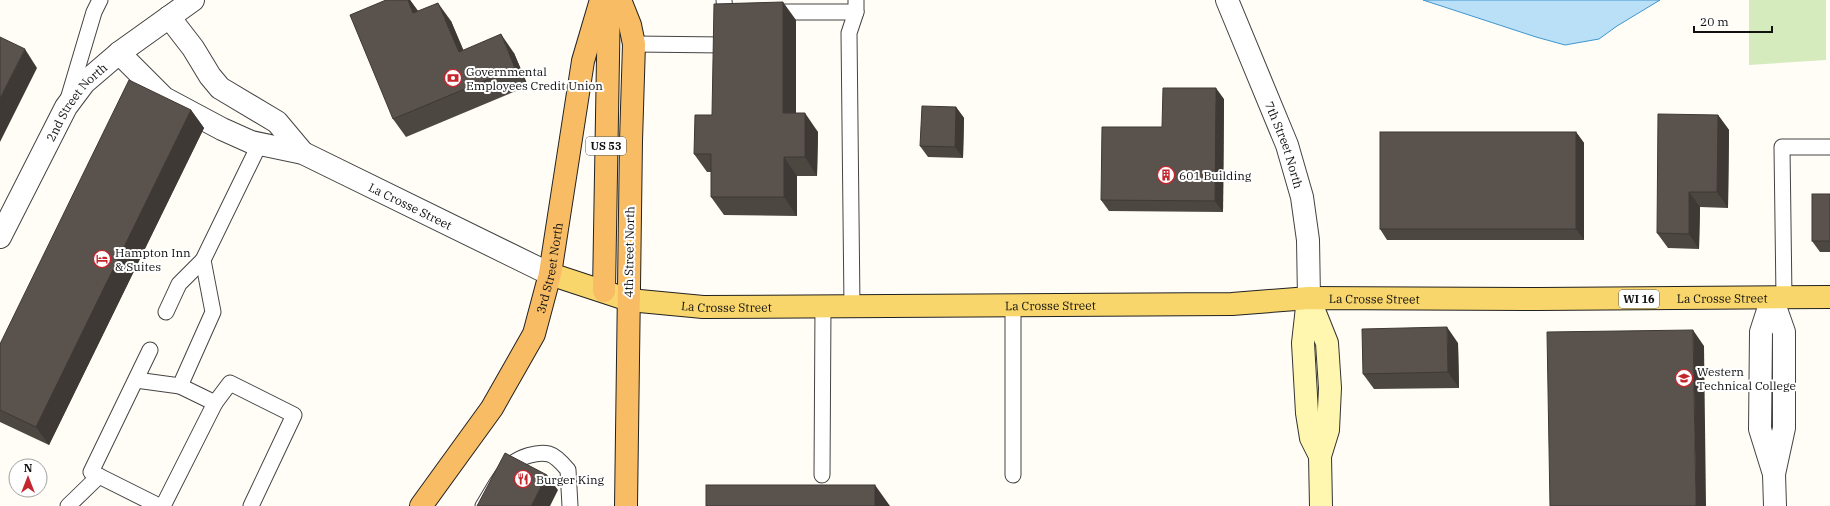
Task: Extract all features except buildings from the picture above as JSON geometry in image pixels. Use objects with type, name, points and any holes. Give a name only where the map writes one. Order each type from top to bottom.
[{"type":"highway","name":"3rd Street North","points":[[421,506],[492,408],[534,334],[550,274],[583,61],[601,0]]},
{"type":"highway","name":"US 53","points":[[604,291],[609,0]]},
{"type":"highway","name":"4th Street North","points":[[620,0],[630,26],[634,44],[626,506]]},
{"type":"main road","name":"La Crosse Street","points":[[550,274],[629,300],[702,307],[1232,304],[1308,298],[1449,299],[1830,297]]},
{"type":"main road","name":"7th Street North","points":[[1308,298],[1327,344],[1330,388],[1328,430],[1320,456],[1321,506]]},
{"type":"street","name":"2nd Street North","points":[[0,237],[66,107],[84,83],[119,53],[193,0]]},
{"type":"street","name":"7th Street North","points":[[1227,0],[1286,145],[1302,197],[1308,240],[1308,298]]},
{"type":"street","name":"La Crosse Street","points":[[169,17],[193,48],[210,76],[220,88],[276,122],[303,153]]},
{"type":"street","name":"La Crosse Street","points":[[119,53],[164,98],[222,129],[251,142],[303,153],[550,274]]},
{"type":"street","points":[[1775,506],[1774,474],[1760,429],[1761,332],[1778,298]]},
{"type":"lane","points":[[66,107],[94,12],[100,0]]},
{"type":"lane","points":[[634,44],[724,45],[724,6],[752,12],[856,6],[849,33],[852,306]]},
{"type":"lane","points":[[166,312],[179,284],[203,260],[260,144]]},
{"type":"lane","points":[[1778,298],[1782,147],[1830,147]]},
{"type":"lane","points":[[180,386],[213,312],[203,260]]},
{"type":"lane","points":[[1013,305],[1013,474]]},
{"type":"lane","points":[[822,475],[823,306]]},
{"type":"lane","points":[[150,350],[91,472],[159,506]]},
{"type":"lane","points":[[136,380],[180,386],[215,402]]},
{"type":"lane","points":[[163,506],[215,402],[230,383],[294,415],[251,506]]},
{"type":"lane","points":[[483,506],[512,463],[532,454],[549,454],[568,470],[570,506]]},
{"type":"lane","points":[[68,506],[99,476]]},
{"type":"green space","points":[[1749,0],[1826,0],[1826,60],[1749,65]]},
{"type":"water","points":[[1423,0],[1660,0],[1617,26],[1599,39],[1565,45]]},
{"type":"place","name":"Governmental Employees Credit Union","points":[[453,78]]},
{"type":"place","name":"601 Building","points":[[1166,175]]},
{"type":"place","name":"Hampton Inn & Suites","points":[[102,259]]},
{"type":"place","name":"Western Technical College","points":[[1684,378]]},
{"type":"place","name":"Burger King","points":[[523,479]]}]
